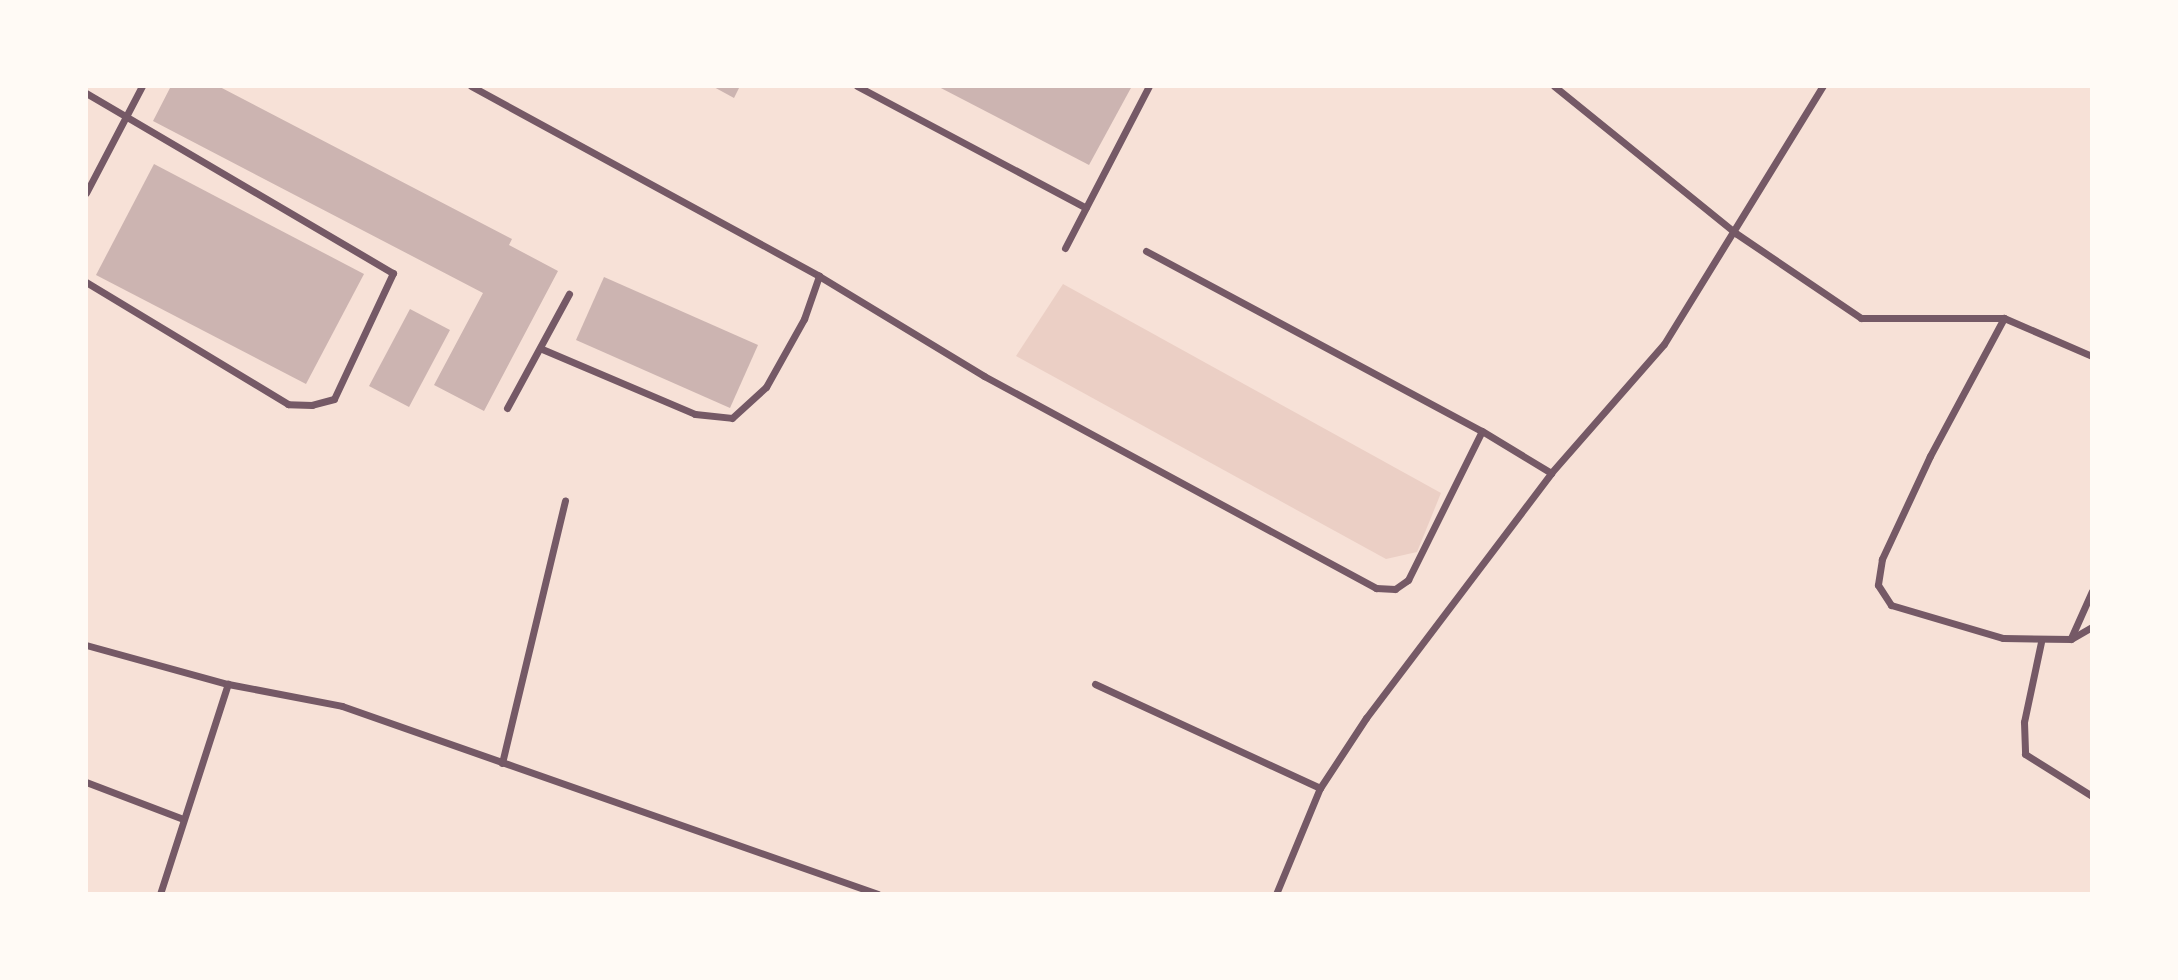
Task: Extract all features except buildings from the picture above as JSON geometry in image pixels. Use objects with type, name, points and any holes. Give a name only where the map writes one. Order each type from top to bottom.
[{"type":"street","points":[[86,192],[142,86]]},
{"type":"street","points":[[471,86],[819,276],[984,376],[1376,588],[1395,589],[1408,580],[1482,431]]},
{"type":"street","points":[[857,86],[1086,208]]},
{"type":"street","points":[[1065,248],[1149,86]]},
{"type":"street","points":[[1554,86],[1737,234],[1861,318],[2004,318],[2092,356]]},
{"type":"street","points":[[1276,894],[1320,788],[1551,473],[1664,344],[1737,234],[1823,86]]},
{"type":"street","points":[[86,93],[393,273],[334,398],[312,405],[288,404],[86,282]]},
{"type":"street","points":[[1146,251],[1482,431],[1551,473]]},
{"type":"street","points":[[542,349],[695,414],[732,418],[766,387],[804,319],[819,276]]},
{"type":"street","points":[[507,408],[542,349],[569,294]]},
{"type":"street","points":[[2004,318],[1930,456],[1882,559],[1878,585],[1891,605],[1937,623],[2041,642],[2071,639],[2092,627]]},
{"type":"street","points":[[502,763],[565,500]]},
{"type":"street","points":[[2071,639],[2092,591]]},
{"type":"street","points":[[2041,642],[2024,722],[2025,754],[2031,763],[2092,796]]},
{"type":"street","points":[[86,645],[228,684],[342,706],[878,894]]},
{"type":"street","points":[[160,894],[228,684]]},
{"type":"street","points":[[1095,684],[1320,788]]},
{"type":"street","points":[[86,782],[183,819]]},
{"type":"shaded area","points":[[1063,284],[1441,493],[1417,552],[1386,559],[1016,356]]}]
